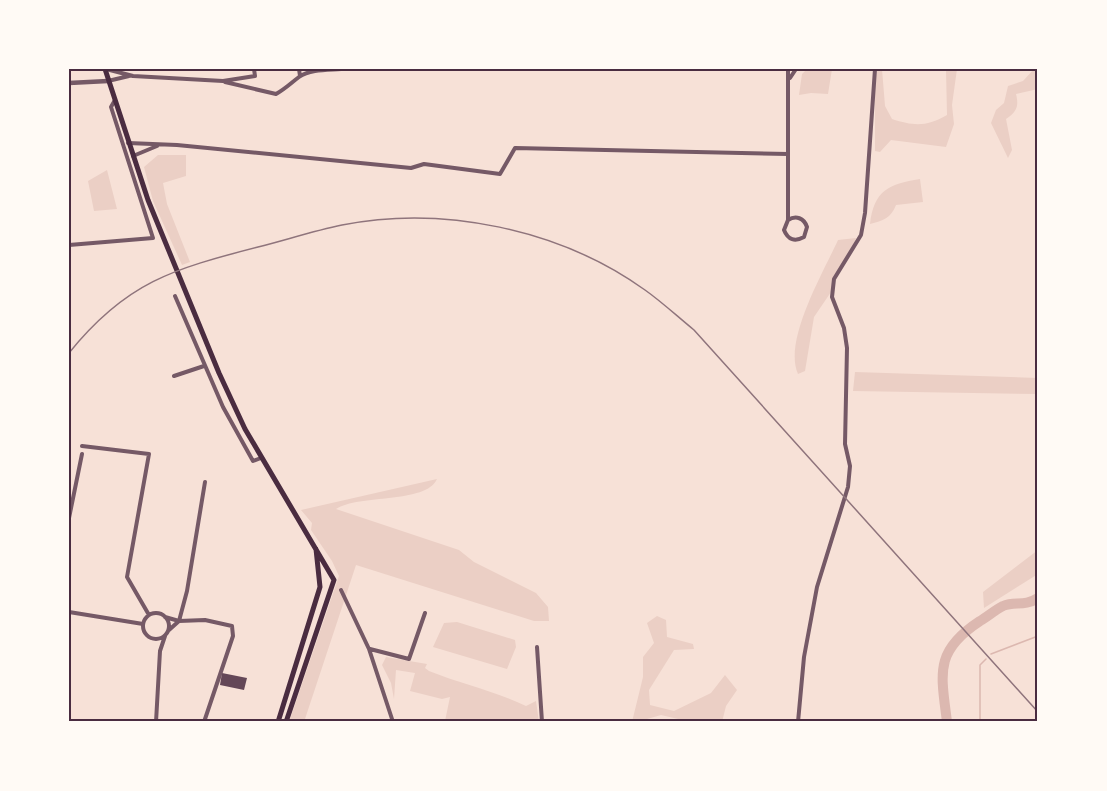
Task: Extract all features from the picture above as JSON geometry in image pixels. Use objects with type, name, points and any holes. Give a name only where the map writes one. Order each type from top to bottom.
[{"type":"main road","points":[[105,69],[127,143],[219,373],[261,458],[315,544],[334,580],[333,589],[286,722]]},
{"type":"main road","points":[[278,722],[320,587],[315,544]]},
{"type":"street","points":[[105,69],[121,71],[133,76]]},
{"type":"street","points":[[223,81],[255,76],[254,69]]},
{"type":"street","points":[[299,69],[300,76]]},
{"type":"street","points":[[69,83],[108,81],[133,76],[223,81],[276,94],[291,86],[300,76],[314,71],[342,69]]},
{"type":"street","points":[[788,69],[790,79],[788,220],[784,230],[786,235],[794,240],[804,237],[807,232],[805,222],[797,217],[788,220]]},
{"type":"street","points":[[790,79],[796,69]]},
{"type":"street","points":[[798,722],[804,657],[817,587],[848,487],[850,466],[845,444],[847,348],[844,328],[832,297],[838,269],[854,249],[861,235],[865,213],[875,69]]},
{"type":"street","points":[[69,245],[153,238],[111,106],[115,100]]},
{"type":"street","points":[[127,143],[411,168],[424,164],[500,174],[514,148],[788,154]]},
{"type":"street","points":[[132,156],[158,146]]},
{"type":"street","points":[[175,296],[204,366],[253,461],[261,458]]},
{"type":"street","points":[[174,376],[204,366]]},
{"type":"street","points":[[82,447],[149,454],[127,577],[149,615]]},
{"type":"street","points":[[69,518],[82,454]]},
{"type":"street","points":[[156,722],[160,651],[165,636],[179,621],[187,591],[205,482]]},
{"type":"street","points":[[320,587],[333,589]]},
{"type":"street","points":[[340,590],[369,649],[393,722]]},
{"type":"street","points":[[69,612],[143,624]]},
{"type":"street","points":[[160,651],[154,640],[144,633],[143,624],[149,615],[157,613],[179,621],[205,620],[232,626],[233,636],[204,722]]},
{"type":"street","points":[[369,649],[410,659],[425,613]]},
{"type":"street","points":[[165,617],[169,630]]},
{"type":"street","points":[[154,640],[165,636]]},
{"type":"street","points":[[537,647],[542,722]]},
{"type":"shaded area","points":[[807,69],[832,69],[828,94],[799,95],[802,74]]},
{"type":"shaded area","points":[[875,69],[882,69],[885,106],[892,119],[920,124],[933,122],[947,115],[946,69],[957,69],[952,105],[954,124],[946,147],[891,140],[880,152],[875,151]]},
{"type":"shaded area","points":[[1034,69],[1038,69],[1038,89],[1016,94],[1016,108],[1013,114],[1006,119],[1012,150],[1008,158],[991,123],[996,110],[1004,103],[1008,86],[1023,81]]},
{"type":"shaded area","points":[[158,155],[186,155],[186,176],[163,183],[167,204],[190,262],[182,265],[153,201],[144,167]]},
{"type":"shaded area","points":[[107,170],[117,209],[94,211],[88,181]]},
{"type":"shaded area","points":[[920,179],[923,202],[896,205],[886,218],[870,224],[875,204],[884,191],[899,184]]},
{"type":"shaded area","points":[[856,238],[853,247],[834,276],[831,292],[814,317],[805,371],[798,374],[795,360],[796,344],[800,326],[815,288],[838,240]]},
{"type":"shaded area","points":[[855,372],[1038,378],[1038,394],[853,391]]},
{"type":"shaded area","points":[[437,479],[430,487],[420,492],[346,504],[336,509],[459,550],[474,562],[536,593],[548,607],[549,621],[534,621],[356,565],[304,722],[289,722],[339,576],[332,561],[311,530],[312,523],[301,510]]},
{"type":"shaded area","points":[[1038,550],[1038,574],[984,608],[983,592]]},
{"type":"shaded area","points":[[657,616],[666,620],[667,637],[693,644],[694,649],[674,650],[649,690],[650,705],[674,711],[711,693],[725,675],[737,690],[726,706],[722,722],[691,722],[661,715],[647,719],[646,722],[632,722],[643,677],[643,657],[654,643],[647,623]]},
{"type":"shaded area","points":[[457,622],[515,640],[516,647],[507,669],[433,647],[444,623]]},
{"type":"shaded area","points":[[386,657],[427,664],[425,668],[429,671],[526,706],[536,701],[539,722],[447,722],[445,721],[450,697],[442,699],[410,691],[415,673],[396,670],[394,699],[391,683],[382,665]]},
{"type":"building","points":[[222,673],[247,678],[244,690],[220,685]]},
{"type":"waterway","points":[[947,722],[943,690],[944,664],[955,643],[965,632],[1003,606],[1038,598]]},
{"type":"waterway","points":[[991,654],[1038,636]]},
{"type":"waterway","points":[[980,722],[980,665],[986,659]]},
{"type":"railway","points":[[69,353],[90,329],[131,294],[176,271],[342,225],[420,218],[460,221],[500,227],[538,237],[576,251],[612,269],[651,295],[694,330],[1038,712]]}]
